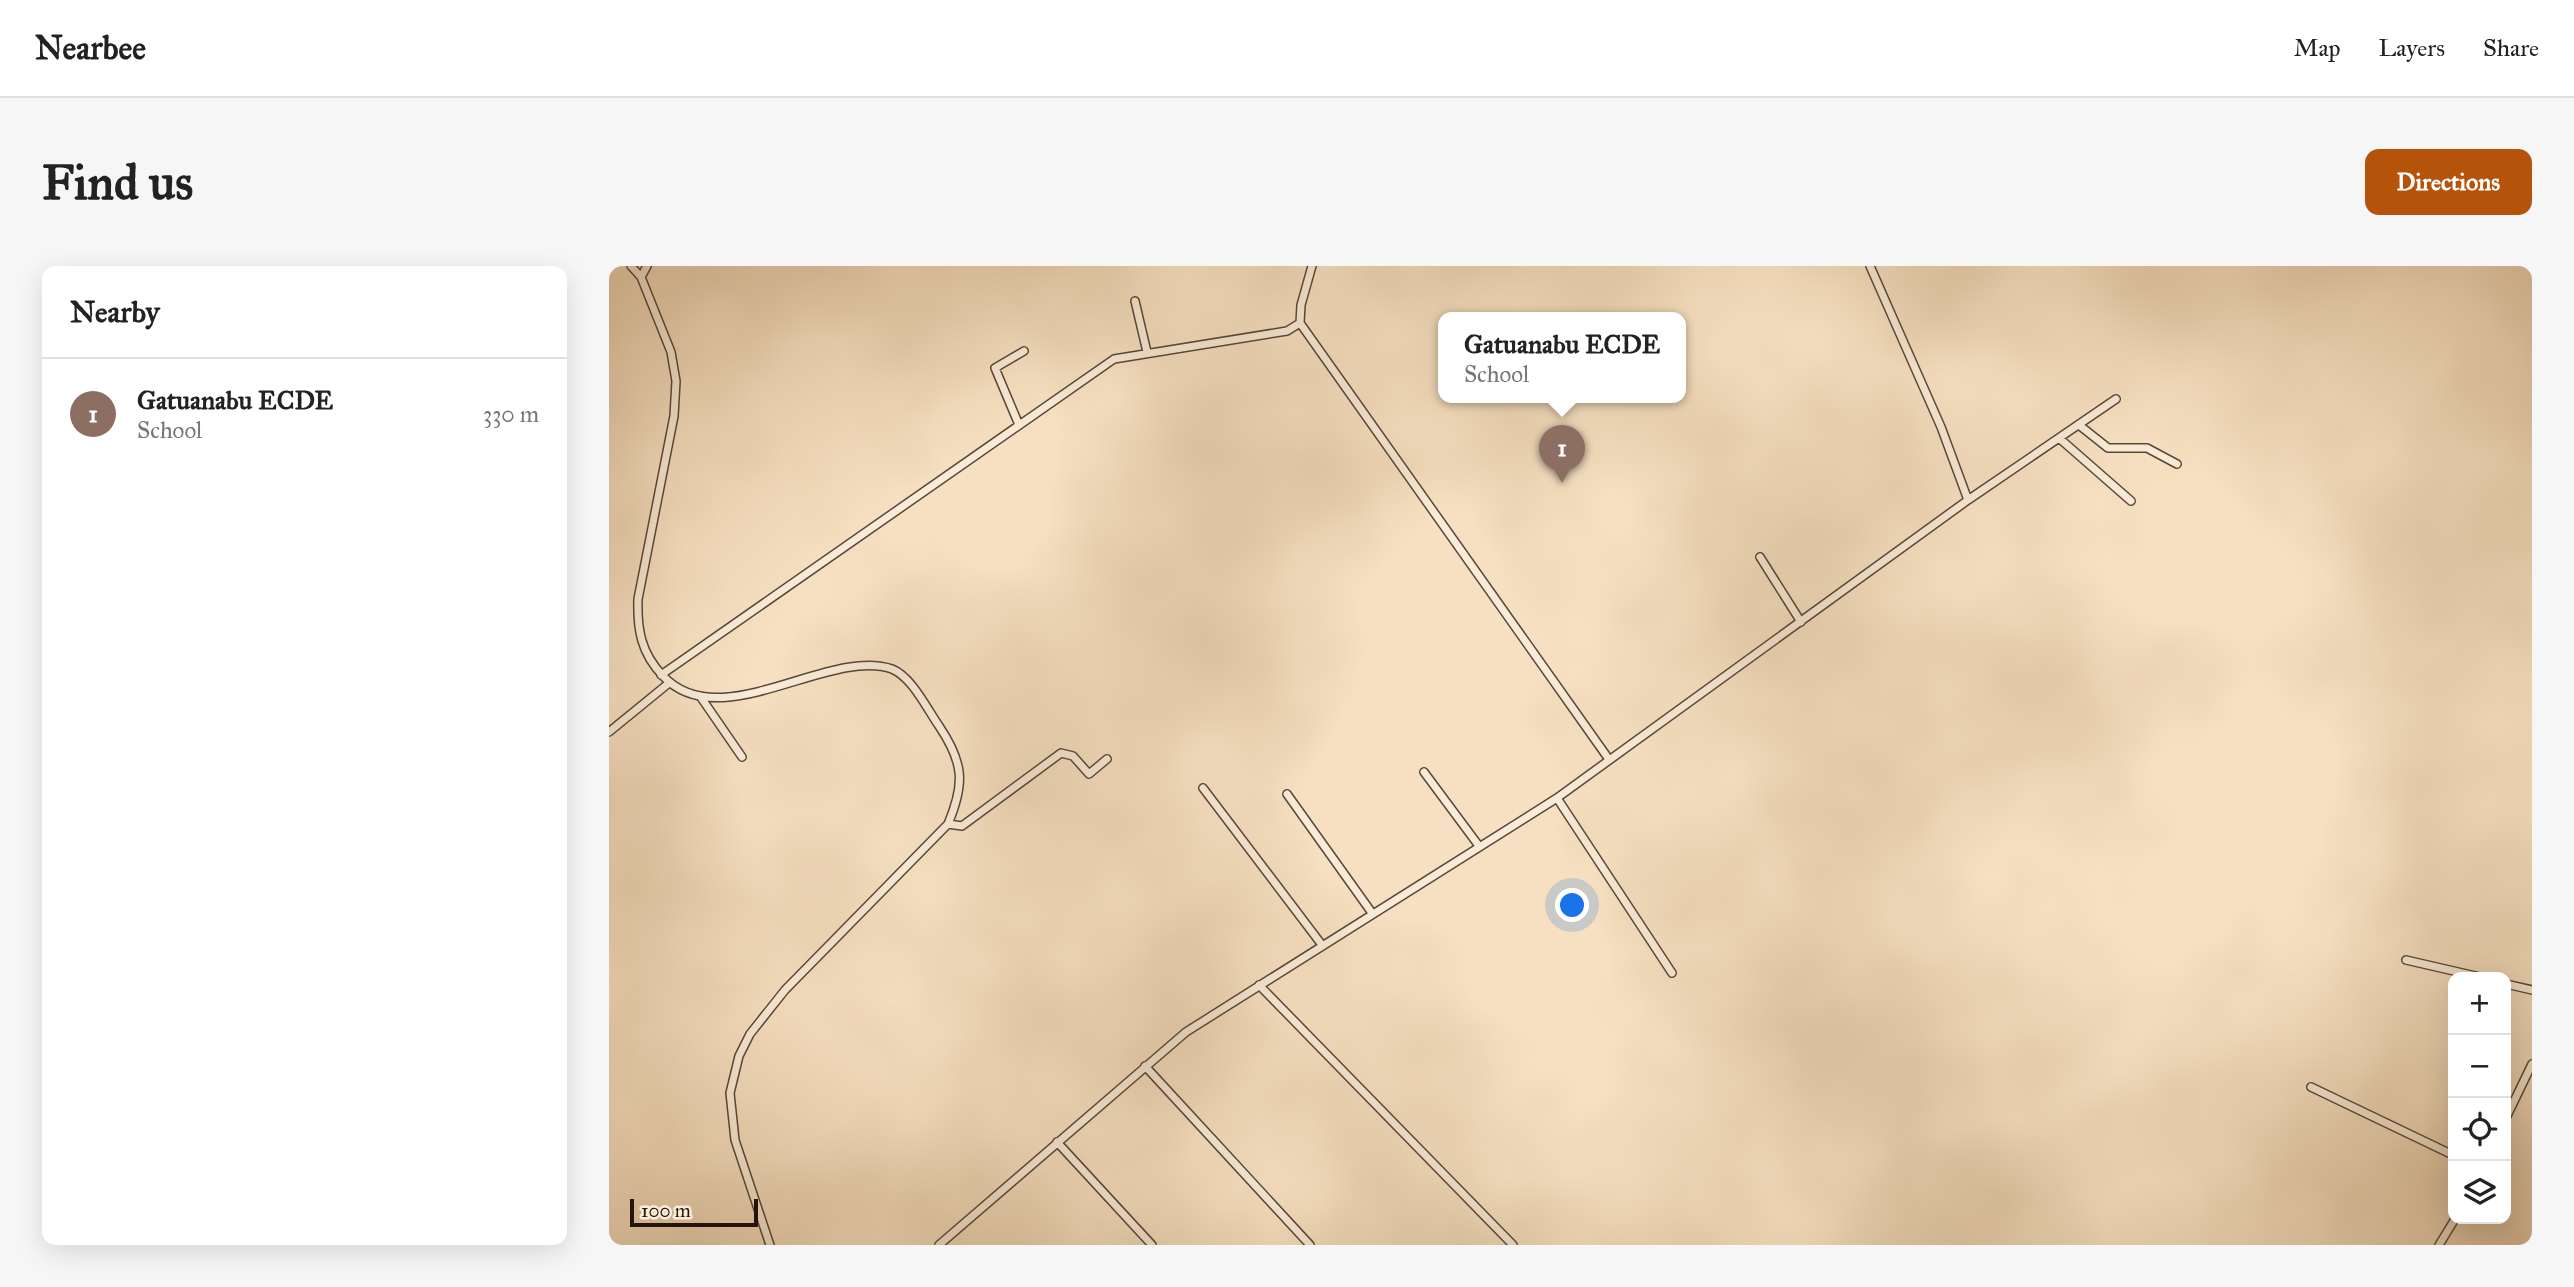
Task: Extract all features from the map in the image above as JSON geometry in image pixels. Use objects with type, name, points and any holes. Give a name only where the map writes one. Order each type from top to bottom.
[{"type":"street","points":[[631,266],[641,277],[671,352],[676,381],[674,416],[638,599],[637,627],[642,646],[661,675],[683,693],[700,696],[752,693],[856,668],[890,668],[901,674],[951,744],[957,760],[960,788],[948,824],[785,990],[750,1034],[739,1056],[730,1093],[735,1140],[771,1245]]},
{"type":"street","points":[[641,277],[647,266]]},
{"type":"street","points":[[661,675],[1114,359],[1287,331],[1300,323],[1312,266]]},
{"type":"street","points":[[1870,266],[1941,427],[1968,500]]},
{"type":"street","points":[[1135,301],[1147,352]]},
{"type":"street","points":[[1300,323],[1608,758]]},
{"type":"street","points":[[1019,425],[995,368],[1024,351]]},
{"type":"street","points":[[939,1245],[1186,1032],[1557,799],[1608,758],[1968,500],[2116,399]]},
{"type":"street","points":[[2079,425],[2108,447],[2147,448],[2177,464]]},
{"type":"street","points":[[2059,438],[2131,501]]},
{"type":"street","points":[[1760,557],[1801,622]]},
{"type":"street","points":[[609,732],[669,683]]},
{"type":"street","points":[[700,696],[742,757]]},
{"type":"street","points":[[948,824],[962,826],[1061,753],[1073,756],[1089,774],[1107,759]]},
{"type":"street","points":[[1424,772],[1479,846]]},
{"type":"street","points":[[1203,788],[1322,945]]},
{"type":"street","points":[[1287,794],[1373,913]]},
{"type":"street","points":[[1557,799],[1672,973]]},
{"type":"street","points":[[2406,960],[2458,972]]},
{"type":"street","points":[[1259,985],[1513,1245]]},
{"type":"street","points":[[2511,985],[2532,990]]},
{"type":"street","points":[[2511,1108],[2532,1064]]},
{"type":"street","points":[[1146,1066],[1310,1245]]},
{"type":"street","points":[[2311,1087],[2448,1153]]},
{"type":"street","points":[[1057,1142],[1152,1245]]},
{"type":"street","points":[[2439,1245],[2452,1224]]},
{"type":"place","name":"Gatuanabu ECDE","points":[[1562,483]]}]
